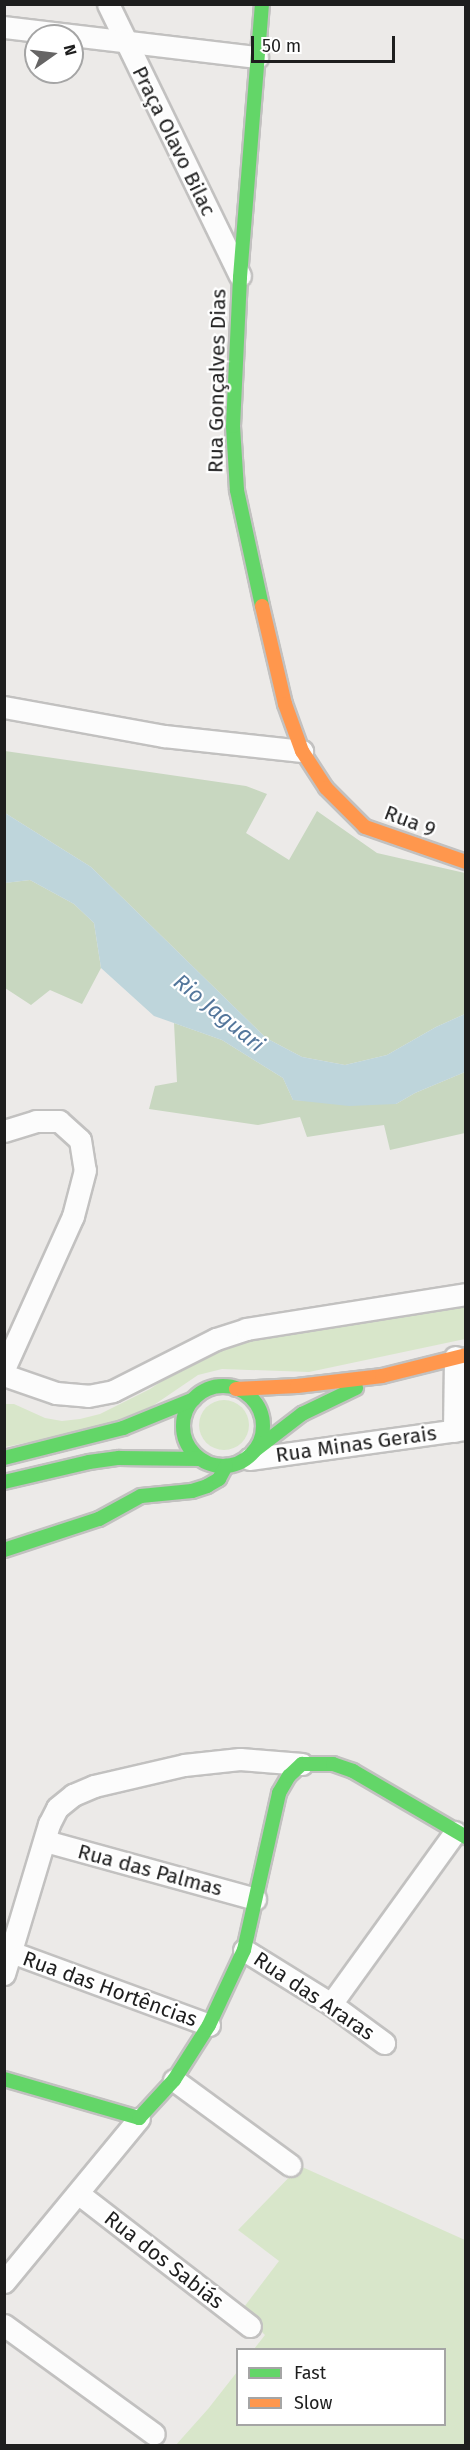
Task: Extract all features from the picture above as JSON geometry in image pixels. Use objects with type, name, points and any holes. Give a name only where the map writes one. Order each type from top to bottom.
[{"type":"street","name":"Praça Olavo Bilac","points":[[108,4],[240,277]]},
{"type":"street","points":[[125,40],[127,4]]},
{"type":"street","name":"Rua Gonçalves Dias","points":[[262,4],[240,277],[233,426],[237,490],[248,548],[285,704],[302,751]]},
{"type":"street","points":[[4,27],[257,57]]},
{"type":"street","points":[[4,707],[164,736],[302,751]]},
{"type":"street","name":"Rua 9","points":[[302,751],[326,788],[365,827],[465,862]]},
{"type":"street","points":[[4,1131],[36,1121],[59,1121],[80,1140],[85,1170],[73,1216],[4,1370]]},
{"type":"street","points":[[4,1375],[56,1393],[88,1396],[113,1390],[216,1339],[246,1329],[465,1294]]},
{"type":"street","points":[[4,1458],[123,1428],[194,1399],[213,1387],[236,1389],[297,1386],[382,1376],[460,1356],[460,1430]]},
{"type":"street","points":[[4,1550],[99,1519],[141,1496],[192,1491],[207,1486],[302,1414],[382,1376]]},
{"type":"street","points":[[194,1399],[186,1410],[183,1430],[190,1450],[200,1459],[216,1466],[242,1459],[262,1428],[261,1415],[247,1395],[236,1389]]},
{"type":"street","name":"Rua Minas Gerais","points":[[242,1459],[460,1430]]},
{"type":"street","points":[[4,1482],[89,1462],[119,1458],[200,1459]]},
{"type":"street","points":[[4,1974],[45,1841],[48,1824],[57,1808],[73,1796],[94,1786],[184,1765],[240,1759],[302,1764],[326,1763],[353,1771],[460,1834],[331,2004]]},
{"type":"street","points":[[4,2282],[79,2194],[139,2118],[174,2080],[209,2025],[244,1950],[279,1793],[289,1776],[302,1764]]},
{"type":"street","name":"Rua das Palmas","points":[[45,1841],[255,1899]]},
{"type":"street","name":"Rua das Araras","points":[[244,1950],[331,2004],[384,2043]]},
{"type":"street","name":"Rua das Hortências","points":[[11,1952],[209,2025]]},
{"type":"street","points":[[4,2079],[139,2118]]},
{"type":"street","points":[[174,2080],[290,2165]]},
{"type":"street","name":"Rua dos Sabiás","points":[[79,2194],[250,2326]]},
{"type":"street","points":[[4,2325],[154,2434]]},
{"type":"green space","points":[[5,751],[246,786],[267,794],[246,833],[289,860],[317,811],[377,853],[465,873],[465,1014],[436,1027],[387,1055],[345,1065],[302,1057],[266,1038],[91,867],[5,813]]},
{"type":"green space","points":[[30,880],[74,904],[94,923],[101,968],[82,1004],[50,990],[31,1005],[5,988],[4,883]]},
{"type":"green space","points":[[174,1023],[222,1040],[283,1078],[293,1100],[396,1104],[415,1093],[465,1072],[465,1133],[390,1150],[384,1125],[307,1137],[300,1117],[258,1125],[149,1109],[155,1086],[177,1082]]},
{"type":"green space","points":[[465,1302],[465,1339],[309,1372],[222,1369],[198,1375],[129,1422],[5,1447],[5,1404],[14,1404],[45,1418],[62,1421],[80,1419],[100,1414],[150,1389],[189,1363],[237,1342],[409,1314]]},
{"type":"green space","points":[[224,1400],[233,1402],[244,1411],[249,1425],[247,1434],[238,1445],[224,1450],[215,1448],[204,1439],[199,1425],[201,1416],[210,1405]]},
{"type":"green space","points":[[300,2166],[465,2240],[465,2445],[175,2446],[236,2373],[236,2426],[446,2426],[446,2348],[255,2348],[265,2335],[241,2311],[279,2261],[238,2230]]},
{"type":"water","name":"Rio Jaguari","points":[[5,813],[91,867],[266,1038],[302,1057],[345,1065],[387,1055],[436,1027],[465,1014],[465,1072],[415,1093],[396,1104],[349,1106],[293,1100],[283,1078],[222,1040],[154,1016],[101,968],[94,923],[74,904],[30,880],[5,883]]},
{"type":"traffic: fast","points":[[262,4],[240,277],[233,426],[237,490],[262,606]]},
{"type":"traffic: fast","points":[[223,1386],[238,1389],[251,1398],[260,1411],[263,1426],[260,1441],[251,1454],[238,1463],[223,1466],[208,1463],[195,1454],[186,1441],[183,1426],[186,1411],[195,1398],[208,1389],[223,1386]]},
{"type":"traffic: fast","points":[[254,1451],[302,1414],[356,1388]]},
{"type":"traffic: fast","points":[[4,1458],[123,1428],[194,1399]]},
{"type":"traffic: fast","points":[[4,1482],[89,1462],[119,1458],[200,1459]]},
{"type":"traffic: fast","points":[[4,1550],[99,1519],[141,1496],[192,1491],[207,1486],[219,1479],[226,1466]]},
{"type":"traffic: fast","points":[[4,2079],[139,2118],[174,2080],[209,2025],[244,1950],[279,1793],[289,1776],[302,1764],[333,1764],[353,1771],[466,1837]]},
{"type":"traffic: slow","points":[[262,606],[285,704],[302,751],[326,788],[365,827],[466,862]]},
{"type":"traffic: slow","points":[[236,1389],[297,1386],[382,1376],[466,1355]]}]
